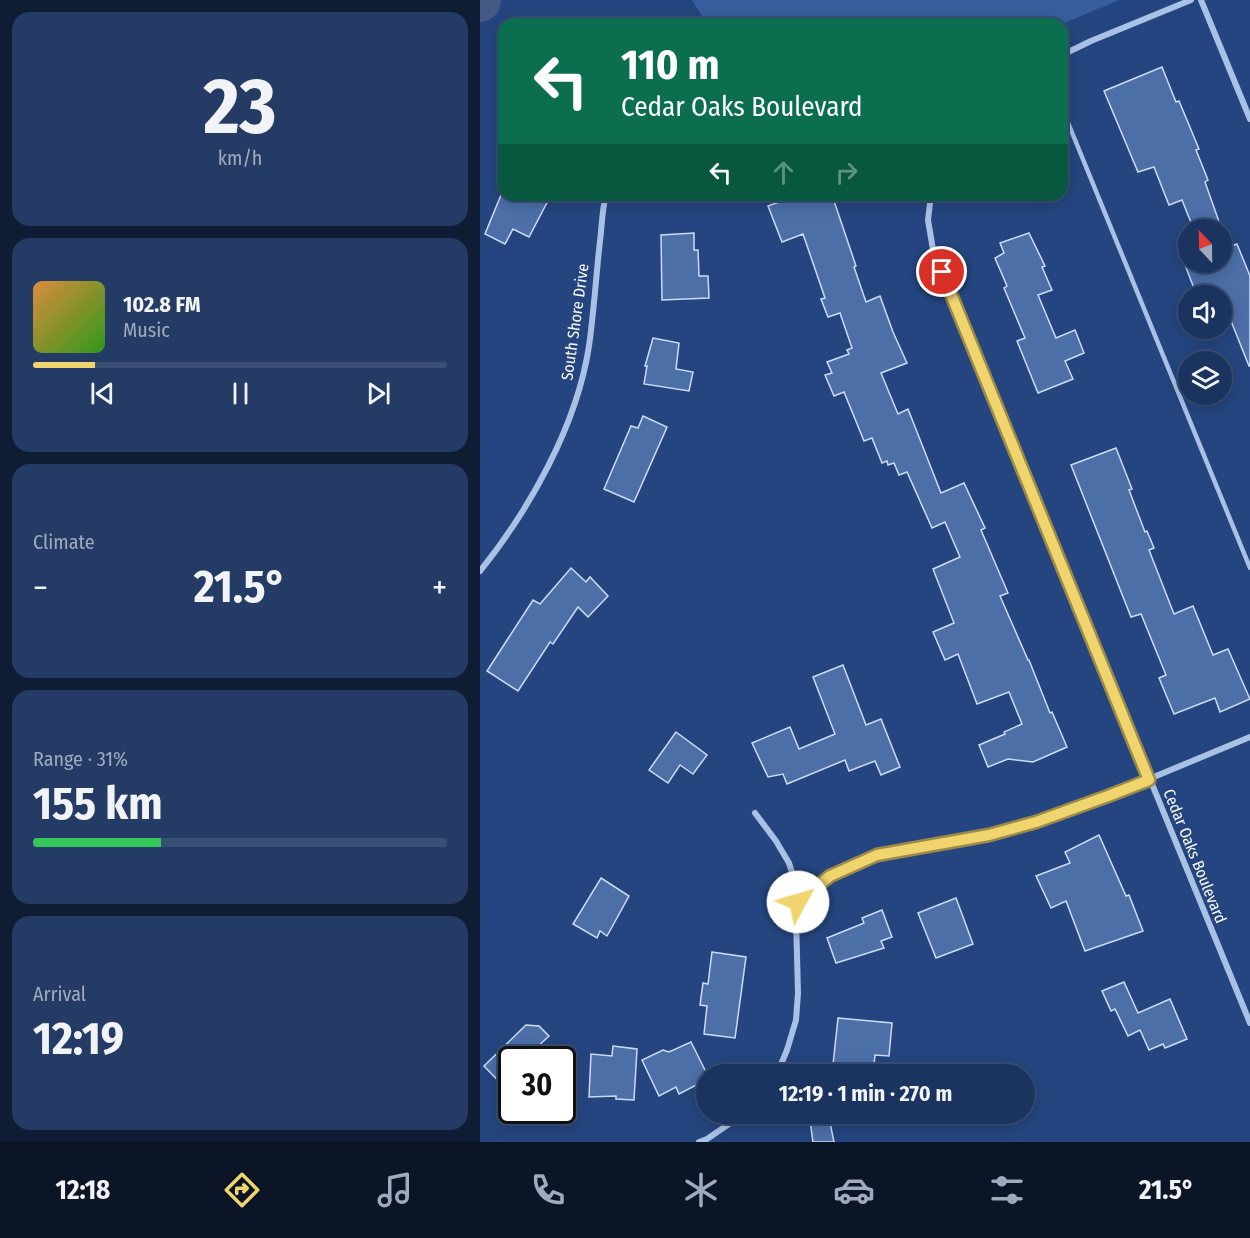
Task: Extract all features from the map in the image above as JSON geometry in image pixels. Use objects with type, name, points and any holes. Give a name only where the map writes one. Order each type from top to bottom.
[{"type":"street","points":[[1068,52],[1191,0]]},
{"type":"street","points":[[1201,0],[1250,119]]},
{"type":"street","name":"South Shore Drive","points":[[480,571],[497,550],[536,489],[568,424],[581,383],[588,347],[605,201]]},
{"type":"street","name":"Cedar Oaks Boulevard","points":[[930,201],[928,220],[933,250],[1250,1023]]},
{"type":"street","points":[[798,902],[830,876],[877,855],[989,835],[1036,822],[1149,780],[1250,737]]},
{"type":"street","points":[[755,813],[789,863],[798,902],[796,1020],[781,1064]]},
{"type":"street","points":[[699,1142],[708,1141],[730,1124]]},
{"type":"lane","points":[[1068,123],[1250,568]]},
{"type":"shaded area","points":[[692,0],[1119,0],[1068,21],[1068,18],[703,18]]},
{"type":"building","points":[[1162,67],[1199,149],[1196,150],[1208,180],[1205,182],[1218,219],[1190,219],[1182,200],[1169,205],[1154,167],[1138,172],[1104,91]]},
{"type":"building","points":[[499,201],[548,201],[529,237],[513,229],[505,244],[485,234]]},
{"type":"building","points":[[782,201],[834,201],[866,302],[880,296],[907,363],[881,373],[898,414],[908,409],[941,493],[964,483],[985,528],[981,530],[1008,593],[1000,596],[1067,747],[1033,762],[1008,759],[988,767],[979,745],[1022,724],[1009,692],[977,704],[958,654],[945,660],[933,632],[954,623],[933,569],[960,557],[945,522],[932,528],[907,472],[899,475],[894,463],[888,465],[887,461],[882,463],[872,438],[864,441],[844,392],[834,396],[825,375],[832,373],[827,362],[849,354],[847,350],[852,348],[840,313],[828,317],[821,299],[825,298],[803,234],[782,242],[768,206]]},
{"type":"building","points":[[694,233],[694,250],[698,250],[699,276],[708,276],[709,298],[662,300],[661,235]]},
{"type":"building","points":[[1029,233],[1045,266],[1042,267],[1052,290],[1038,295],[1056,338],[1075,330],[1084,353],[1065,361],[1073,379],[1038,393],[1017,341],[1025,338],[1004,288],[1007,286],[995,258],[1004,253],[1000,243]]},
{"type":"building","points":[[1237,244],[1250,276],[1250,366],[1232,324],[1232,285],[1193,285],[1188,273],[1232,273],[1232,246]]},
{"type":"building","points":[[653,338],[679,343],[676,369],[693,372],[689,391],[644,384],[647,366],[645,366]]},
{"type":"building","points":[[643,416],[667,427],[634,502],[604,489],[631,426],[638,428]]},
{"type":"building","points":[[1116,448],[1132,489],[1129,490],[1145,532],[1147,531],[1154,548],[1149,550],[1174,614],[1193,606],[1213,655],[1228,649],[1250,699],[1220,712],[1215,698],[1174,714],[1159,678],[1166,675],[1141,614],[1131,617],[1071,465]]},
{"type":"building","points":[[571,568],[586,582],[590,577],[608,596],[588,617],[578,607],[553,644],[550,642],[518,691],[487,671],[533,600],[540,604]]},
{"type":"building","points":[[843,665],[866,725],[881,719],[900,767],[881,775],[875,761],[849,771],[845,760],[787,784],[783,774],[768,777],[752,743],[790,727],[799,749],[835,734],[813,677]]},
{"type":"building","points":[[676,732],[707,755],[693,774],[680,765],[668,783],[649,770]]},
{"type":"building","points":[[1099,835],[1126,896],[1129,895],[1143,931],[1085,951],[1066,901],[1051,908],[1036,876],[1070,863],[1065,852]]},
{"type":"building","points":[[601,878],[629,896],[607,936],[600,931],[597,938],[573,924]]},
{"type":"building","points":[[956,898],[973,944],[936,958],[918,913]]},
{"type":"building","points":[[882,910],[892,937],[881,941],[884,948],[836,963],[827,938],[864,923],[862,918]]},
{"type":"building","points":[[712,952],[746,957],[735,1038],[704,1034],[707,1006],[700,1005],[703,983],[708,984]]},
{"type":"building","points":[[1124,982],[1138,1013],[1170,999],[1187,1039],[1165,1048],[1163,1044],[1149,1050],[1140,1030],[1128,1036],[1115,1009],[1111,1011],[1102,991]]},
{"type":"building","points":[[838,1018],[892,1023],[889,1056],[875,1055],[874,1064],[833,1064]]},
{"type":"building","points":[[526,1025],[539,1026],[549,1036],[538,1046],[504,1046]]},
{"type":"building","points":[[691,1042],[702,1064],[696,1064],[696,1085],[679,1094],[676,1087],[659,1096],[642,1060],[663,1050],[669,1052]]},
{"type":"building","points":[[613,1046],[637,1049],[634,1100],[616,1099],[616,1096],[589,1097],[591,1054],[612,1056]]},
{"type":"building","points":[[498,1052],[498,1080],[484,1066]]},
{"type":"building","points":[[811,1124],[830,1124],[834,1142],[813,1142]]},
{"type":"route","points":[[798,902],[830,876],[877,855],[989,835],[1036,822],[1149,780],[942,272]]}]
